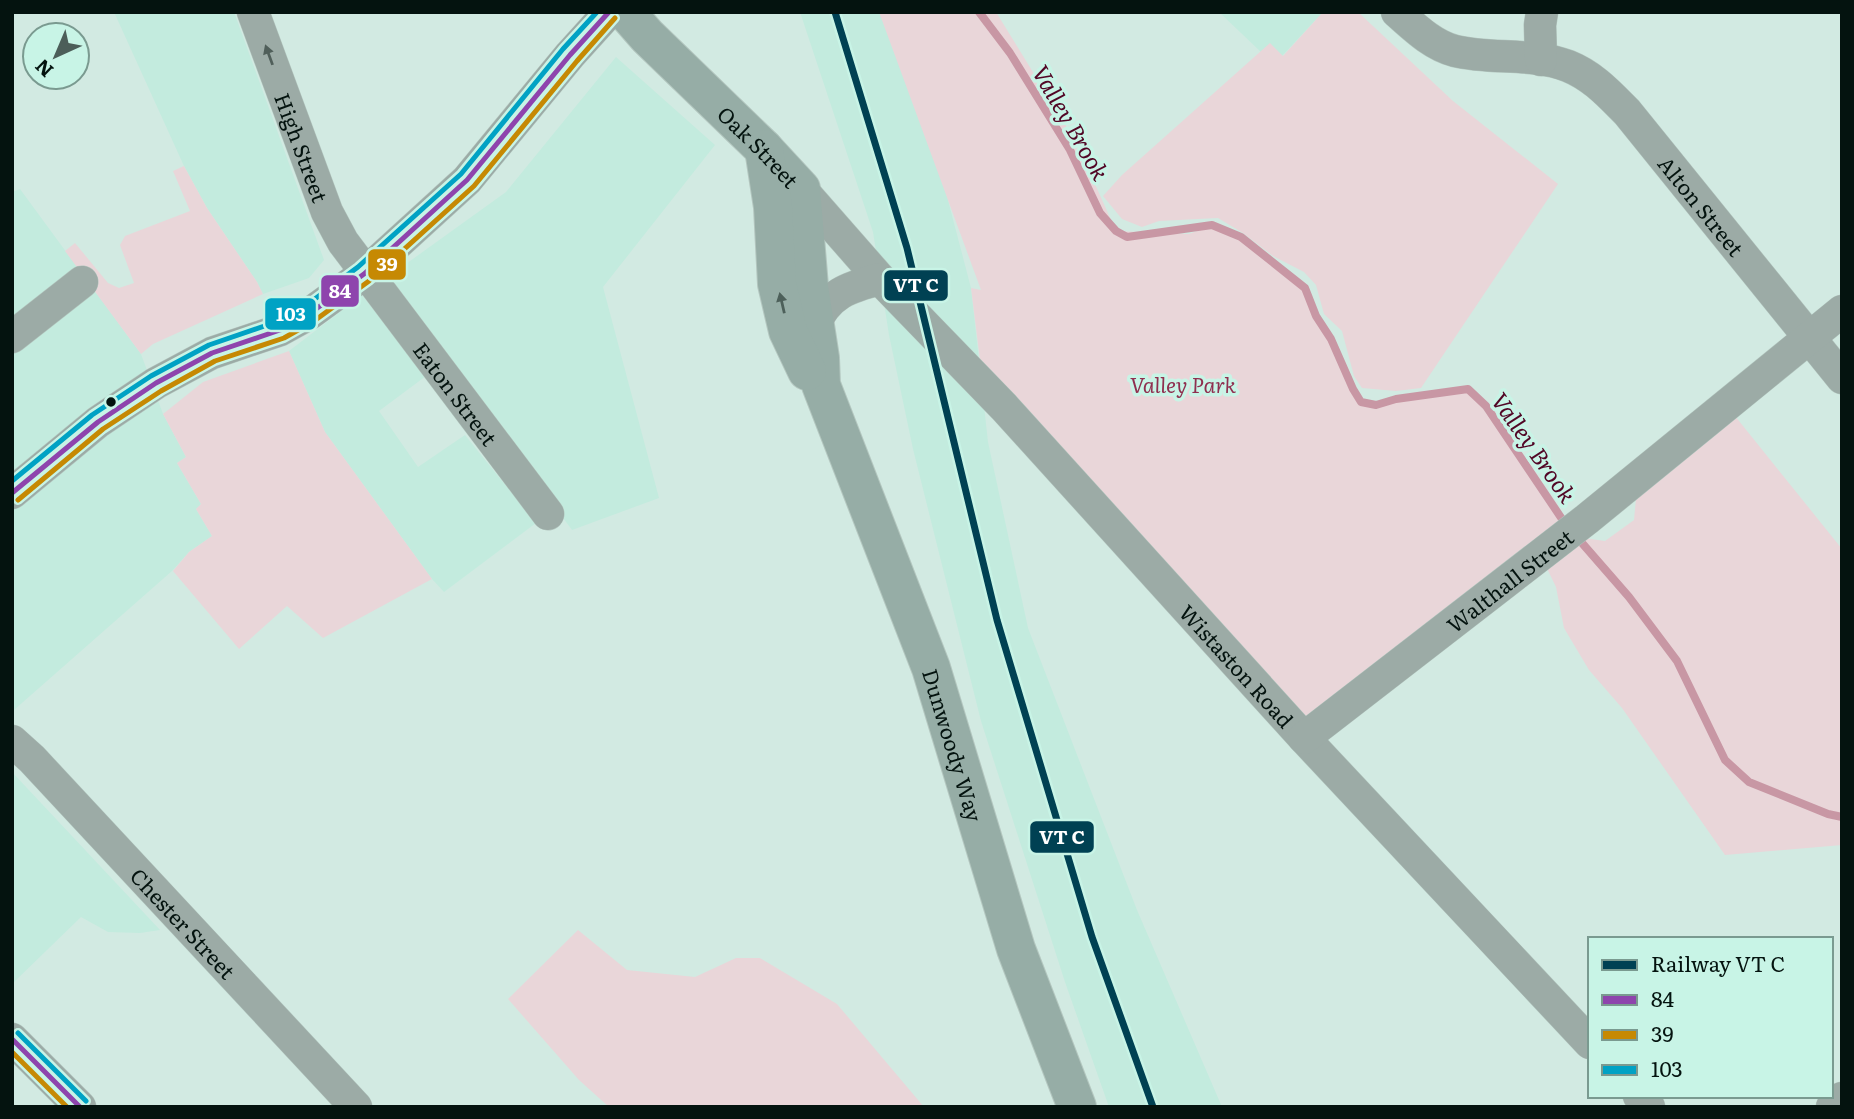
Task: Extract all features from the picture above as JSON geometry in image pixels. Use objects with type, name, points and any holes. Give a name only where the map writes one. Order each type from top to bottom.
[{"type":"main road","name":"Oak Street","points":[[626,12],[801,189]]},
{"type":"main road","name":"Dunwoody Way","points":[[764,149],[773,207],[777,284],[788,331],[804,368],[821,385]]},
{"type":"main road","name":"Dunwoody Way","points":[[801,189],[821,385],[931,668],[1016,949],[1077,1107]]},
{"type":"street","name":"High Street","points":[[253,12],[327,212],[364,274]]},
{"type":"street","points":[[12,493],[98,422],[156,383],[212,353],[280,330],[309,314],[364,274],[467,180],[569,55],[609,12]]},
{"type":"street","name":"Alton Street","points":[[1397,12],[1423,35],[1454,51],[1541,60],[1567,66],[1596,80],[1628,112],[1842,378]]},
{"type":"street","points":[[1541,60],[1542,12]]},
{"type":"street","name":"Oak Street","points":[[801,189],[883,282]]},
{"type":"street","name":"Eaton Street","points":[[364,274],[548,514]]},
{"type":"street","points":[[12,337],[82,282]]},
{"type":"street","points":[[814,326],[820,310],[837,295],[858,284],[883,282]]},
{"type":"street","name":"Wistaston Road","points":[[883,282],[983,384],[1304,738],[1586,1030]]},
{"type":"street","name":"Walthall Street","points":[[1304,738],[1587,519],[1842,311]]},
{"type":"street","name":"Chester Street","points":[[12,741],[32,759],[356,1107]]},
{"type":"street","points":[[17,1052],[80,1107]]},
{"type":"street","points":[[1832,1107],[1842,1098]]},
{"type":"shaded area","points":[[114,12],[234,12],[324,260],[309,278],[263,294],[207,208],[184,166]]},
{"type":"shaded area","points":[[800,12],[883,12],[933,143],[971,288],[988,442],[1028,628],[1137,910],[1222,1107],[1109,1107],[1065,982],[981,721],[913,449],[889,335],[873,232]]},
{"type":"shaded area","points":[[1219,12],[1323,12],[1282,56],[1270,44],[1261,52]]},
{"type":"shaded area","points":[[616,57],[715,145],[603,287],[659,498],[572,530],[390,286],[392,274],[506,192]]},
{"type":"shaded area","points":[[20,189],[141,354],[163,414],[186,457],[177,463],[201,504],[196,509],[212,536],[189,552],[172,571],[14,710],[12,192]]},
{"type":"shaded area","points":[[362,295],[426,376],[379,411],[418,467],[465,435],[536,523],[444,592],[325,432],[289,351]]},
{"type":"shaded area","points":[[12,772],[160,930],[140,933],[108,932],[81,917],[12,984]]},
{"type":"green space","name":"Valley Park","points":[[879,12],[996,12],[1077,144],[1116,231],[1189,234],[1212,225],[1241,237],[1305,288],[1361,402],[1376,405],[1396,399],[1468,389],[1526,465],[1557,513],[1560,539],[1576,537],[1605,541],[1634,520],[1638,477],[1731,411],[1842,549],[1842,845],[1725,855],[1622,708],[1589,670],[1564,628],[1556,587],[1540,554],[1304,738],[983,384],[971,288],[981,290]]},
{"type":"green space","points":[[1323,12],[1358,12],[1453,101],[1558,184],[1421,388],[1396,391],[1362,388],[1354,376],[1342,331],[1324,314],[1316,285],[1304,272],[1273,256],[1243,233],[1218,218],[1159,221],[1142,227],[1122,219],[1103,196],[1122,175],[1270,43],[1283,56]]},
{"type":"green space","points":[[184,166],[207,208],[263,294],[153,344],[141,354],[65,251],[75,243],[108,283],[119,288],[134,283],[120,245],[125,236],[190,211],[173,171]]},
{"type":"green space","points":[[289,351],[325,432],[432,579],[323,638],[287,606],[239,649],[173,571],[189,552],[212,536],[196,509],[201,504],[177,463],[186,457],[163,414],[203,382]]},
{"type":"green space","points":[[578,930],[627,970],[695,977],[736,958],[760,958],[837,1004],[924,1107],[609,1107],[579,1080],[508,999]]},
{"type":"waterway","name":"Valley Brook","points":[[979,12],[1010,53],[1070,150],[1100,213],[1116,231],[1127,237],[1212,225],[1241,237],[1305,288],[1316,316],[1331,339],[1361,402],[1376,405],[1396,399],[1468,389],[1486,406],[1566,525]]},
{"type":"waterway","name":"Valley Brook","points":[[1575,535],[1629,597],[1677,661],[1725,760],[1749,782],[1828,814],[1842,817]]},
{"type":"transit line","name":"103","points":[[12,481],[92,415],[151,376],[209,345],[276,322],[304,307],[358,267],[461,174],[563,49],[597,12]]},
{"type":"transit line","name":"84","points":[[12,493],[98,422],[156,383],[212,353],[280,330],[309,314],[364,274],[467,180],[609,12]]},
{"type":"transit line","points":[[835,12],[907,248],[997,620],[1092,937],[1153,1107]]},
{"type":"transit line","name":"39","points":[[18,500],[103,429],[161,391],[215,361],[284,338],[314,321],[369,281],[474,186],[615,18]]},
{"type":"transit line","name":"103","points":[[18,1033],[86,1101]]},
{"type":"transit line","name":"84","points":[[12,1039],[80,1107]]},
{"type":"transit line","name":"39","points":[[12,1052],[67,1107]]}]
